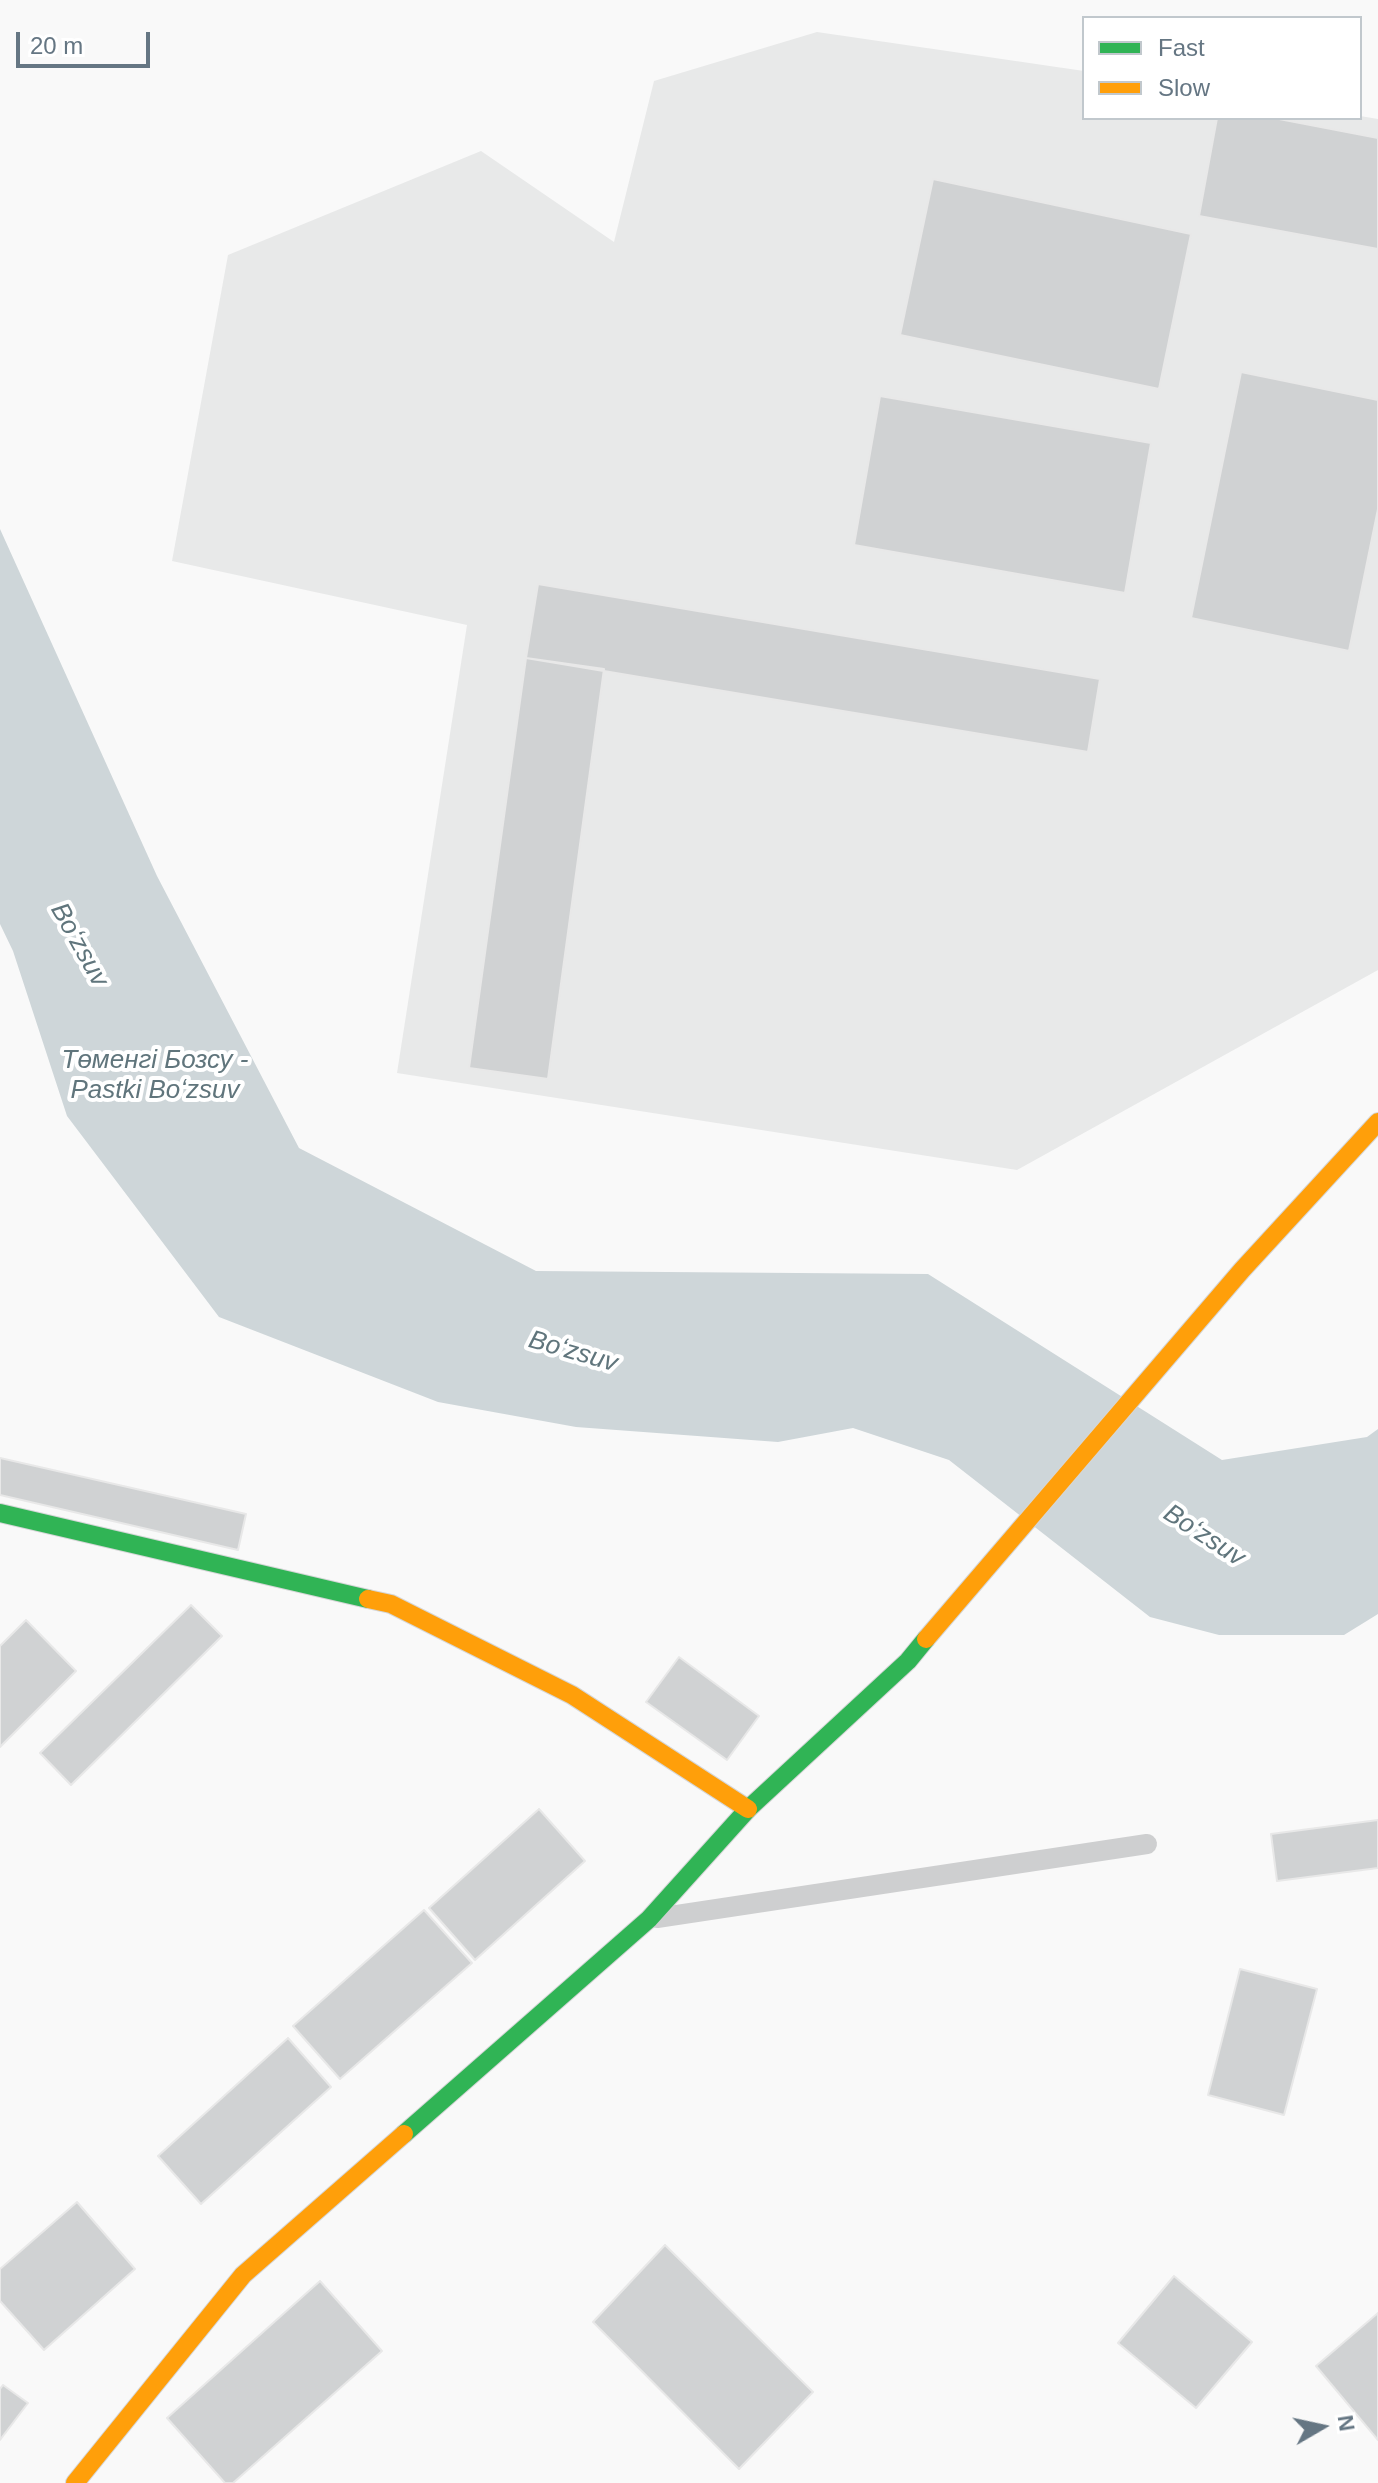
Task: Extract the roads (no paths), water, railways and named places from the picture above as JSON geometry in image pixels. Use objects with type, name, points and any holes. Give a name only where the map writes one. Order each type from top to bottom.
[{"type":"street","points":[[75,2483],[243,2275],[649,1919],[748,1809],[908,1661],[1242,1270],[1378,1122]]},
{"type":"street","points":[[0,1513],[391,1604],[572,1695],[748,1809]]},
{"type":"lane","points":[[649,1919],[1147,1844]]},
{"type":"water","name":"Төменгі Бозсу - Pastki Boʻzsuv","points":[[0,529],[157,876],[299,1148],[536,1271],[928,1274],[1222,1460],[1367,1437],[1378,1429],[1378,1614],[1344,1635],[1219,1635],[1150,1617],[949,1460],[853,1428],[778,1442],[576,1427],[438,1402],[219,1317],[67,1116],[13,951],[0,924]]},
{"type":"water label","name":"Boʻzsuv","points":[[79,945]]},
{"type":"water label","name":"Boʻzsuv","points":[[573,1352]]},
{"type":"water label","name":"Boʻzsuv","points":[[1204,1536]]}]
